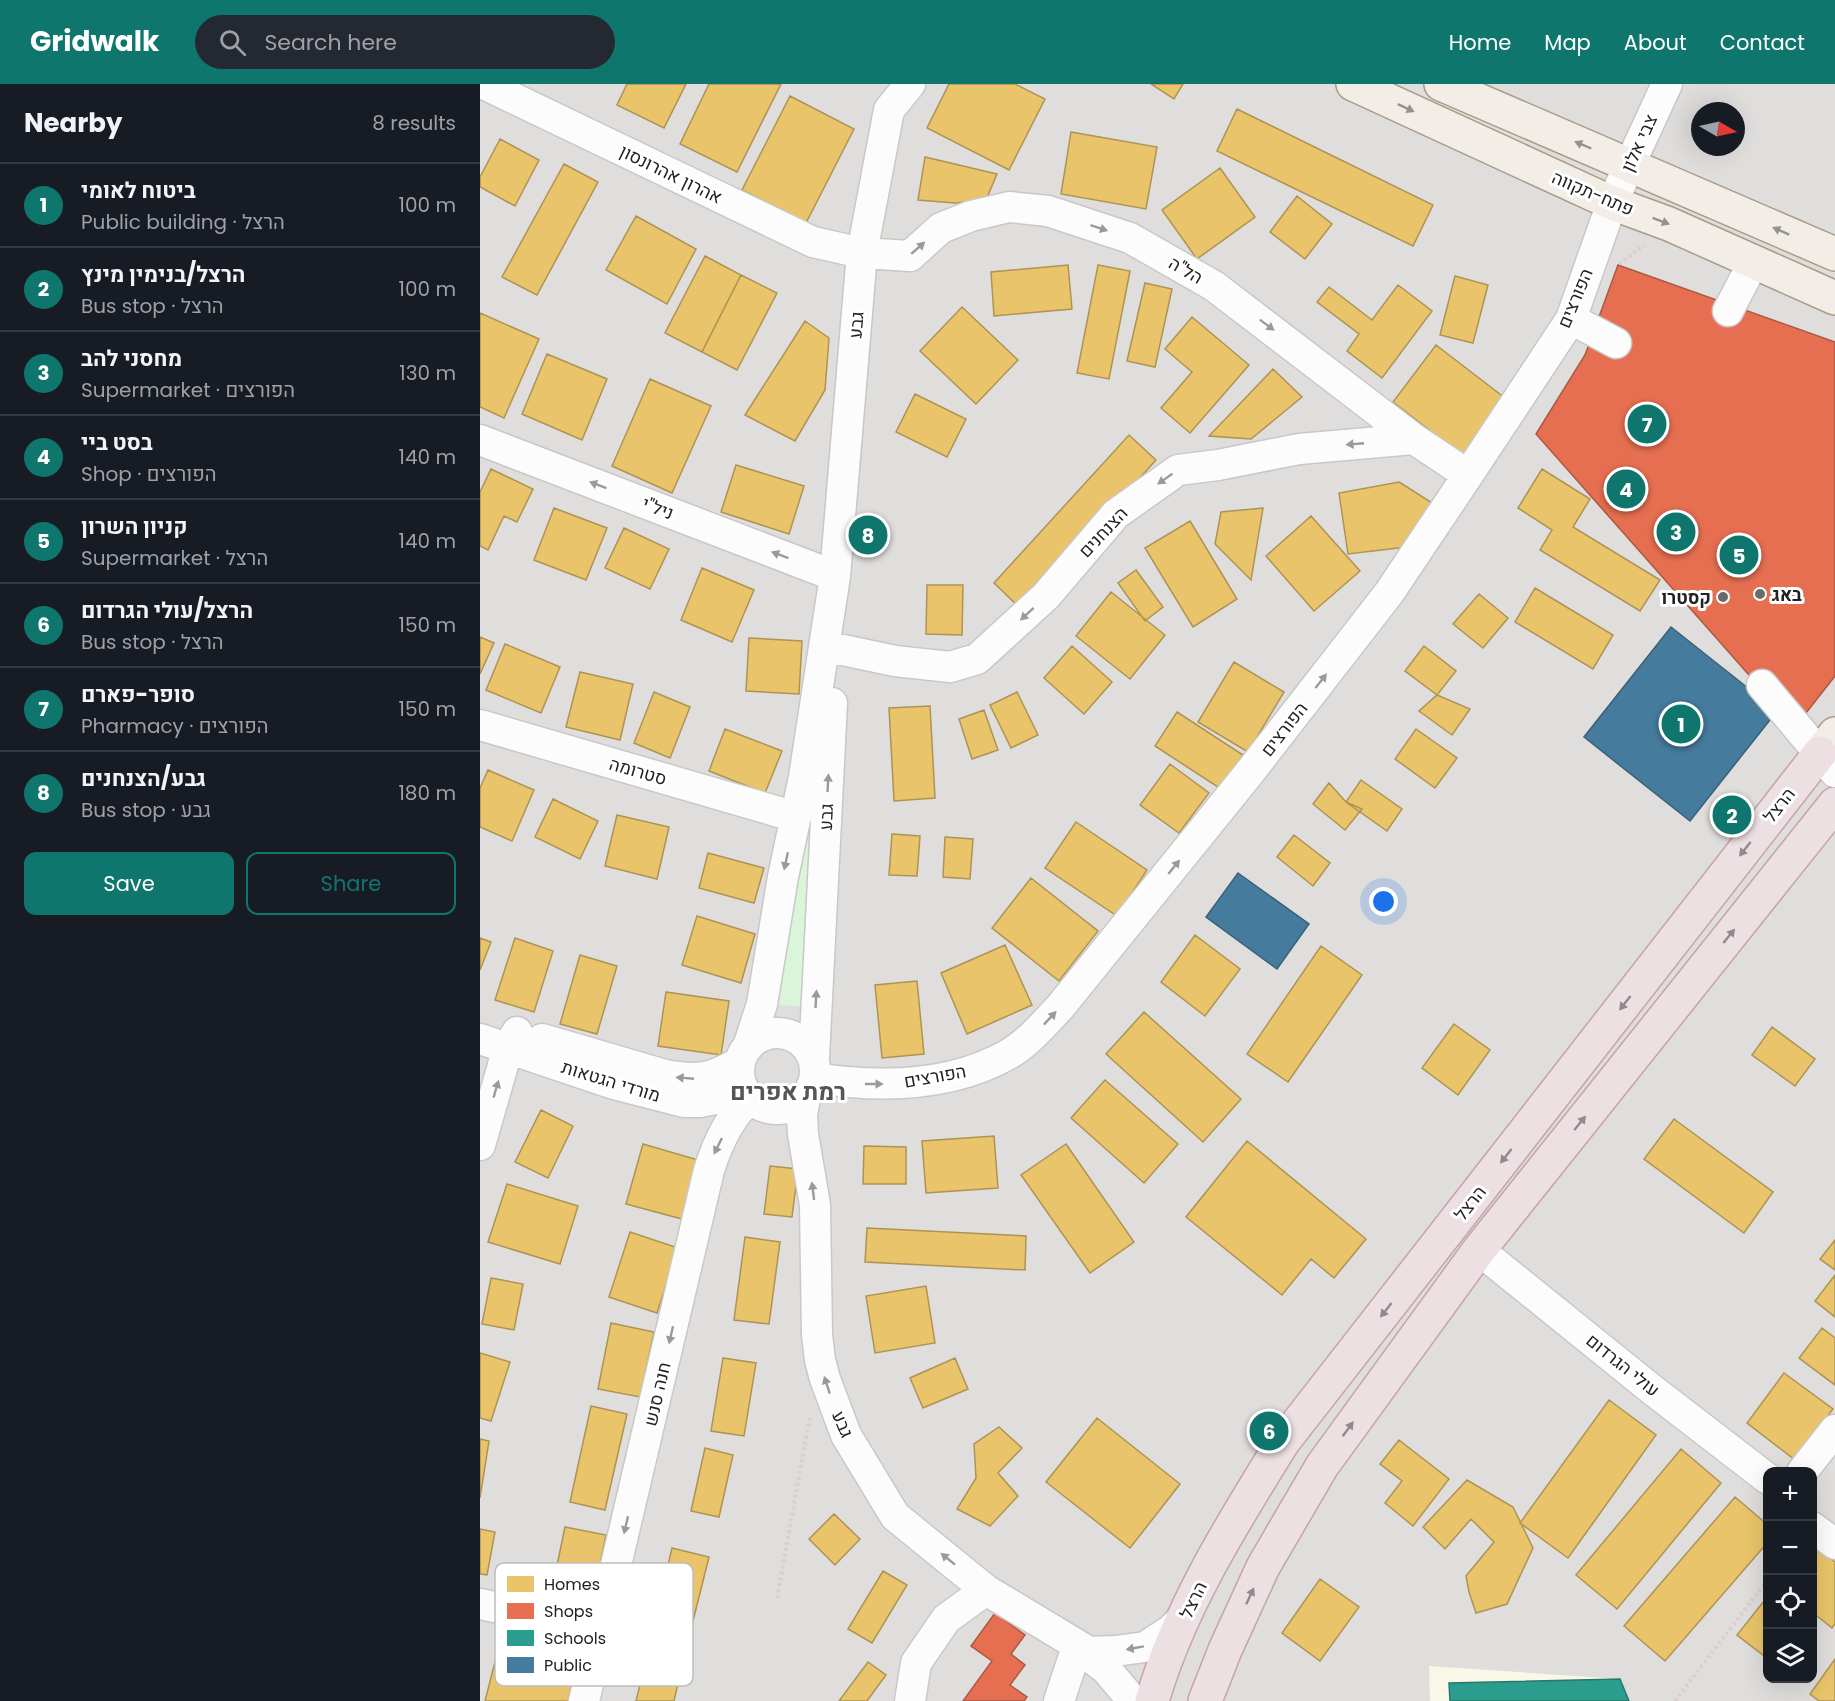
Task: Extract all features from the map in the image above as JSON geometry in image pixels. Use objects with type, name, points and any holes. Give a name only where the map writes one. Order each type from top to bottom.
[{"type":"highway","name":"הרצל","points":[[1152,1701],[1184,1618],[1214,1556],[1283,1442],[1830,753]]},
{"type":"highway","name":"הרצל","points":[[1205,1701],[1225,1650],[1263,1567],[1322,1466],[1479,1250],[1835,804]]},
{"type":"highway","points":[[1221,1701],[1219,1680],[1225,1650]]},
{"type":"main road","name":"פתח-תקווה","points":[[1353,84],[1612,203],[1669,224],[1835,298]]},
{"type":"main road","points":[[1441,84],[1835,254]]},
{"type":"street","name":"אהרון אהרונסון","points":[[484,84],[813,242],[862,253]]},
{"type":"street","name":"גבע","points":[[910,84],[889,110],[862,253],[829,646],[811,1078],[802,1115],[815,1205],[817,1335],[820,1360],[846,1435],[895,1516],[986,1590],[1077,1647],[1106,1669],[1133,1701]]},
{"type":"street","name":"צבי אלון","points":[[1612,203],[1667,84]]},
{"type":"street","name":"הפורצים","points":[[811,1078],[865,1084],[897,1084],[933,1080],[969,1071],[1011,1053],[1038,1031],[1060,1007],[1265,753],[1389,593],[1571,319],[1612,203]]},
{"type":"street","name":"הל\"ה","points":[[862,253],[910,256],[941,228],[971,216],[1009,207],[1048,211],[1130,238],[1214,286],[1414,439],[1468,475]]},
{"type":"street","points":[[1728,310],[1754,261]]},
{"type":"street","points":[[1571,319],[1616,343]]},
{"type":"street","name":"הצנחנים","points":[[829,646],[895,661],[950,667],[977,659],[1046,596],[1116,514],[1178,470],[1218,465],[1299,449],[1414,439]]},
{"type":"street","name":"ניל\"י","points":[[480,440],[835,576]]},
{"type":"street","name":"גבע","points":[[744,1053],[762,1004],[783,877],[829,646]]},
{"type":"street","points":[[1762,685],[1830,753]]},
{"type":"street","name":"סטרומה","points":[[480,725],[796,817]]},
{"type":"street","name":"מורדי הגטאות","points":[[480,1020],[513,1040],[614,1084],[684,1102],[748,1096]]},
{"type":"street","points":[[785,1033],[797,1037],[807,1046],[811,1078],[794,1106],[781,1109],[767,1108],[748,1096],[741,1083],[744,1053],[766,1034],[785,1033]]},
{"type":"street","name":"מורדי הגטאות","points":[[480,1039],[513,1040],[684,1078],[701,1078],[719,1074],[744,1053]]},
{"type":"street","points":[[480,1145],[513,1040]]},
{"type":"street","name":"חנה סנש","points":[[617,1563],[708,1170],[729,1126],[748,1096]]},
{"type":"street","name":"עולי הגרדום","points":[[1479,1250],[1763,1476]]},
{"type":"street","points":[[1806,1467],[1835,1430]]},
{"type":"street","points":[[1817,1531],[1835,1544]]},
{"type":"street","points":[[910,1701],[916,1663],[946,1618],[986,1590]]},
{"type":"street","points":[[480,1604],[495,1607]]},
{"type":"street","name":"גבע","points":[[1077,1647],[1089,1652],[1102,1652],[1145,1647],[1171,1630],[1184,1618]]},
{"type":"street","points":[[1059,1701],[1077,1647]]},
{"type":"street","name":"חנה סנש","points":[[584,1701],[588,1686]]},
{"type":"path","points":[[777,1599],[812,1410],[832,1399]]},
{"type":"path","points":[[1676,1701],[1763,1584]]},
{"type":"shaded area","points":[[480,84],[1835,84],[1835,1701],[480,1701]]},
{"type":"shaded area","points":[[1429,1666],[1620,1679],[1629,1701],[1430,1701]]},
{"type":"green space","points":[[819,766],[807,1007],[772,1004]]},
{"type":"building: Homes","points":[[627,84],[686,84],[664,128],[617,105]]},
{"type":"building: Homes","points":[[709,84],[781,84],[737,172],[680,144]]},
{"type":"building: Homes","points":[[949,84],[1015,84],[1045,99],[1009,170],[927,128]]},
{"type":"building: Homes","points":[[1151,84],[1183,84],[1174,99]]},
{"type":"building: Homes","points":[[790,96],[854,129],[806,223],[742,190]]},
{"type":"building: Homes","points":[[1237,109],[1433,205],[1413,246],[1217,151]]},
{"type":"building: Homes","points":[[1071,132],[1157,147],[1146,209],[1061,194]]},
{"type":"building: Homes","points":[[500,139],[539,160],[515,206],[480,187],[480,177]]},
{"type":"building: Homes","points":[[925,157],[997,174],[986,200],[955,203],[918,200]]},
{"type":"building: Homes","points":[[564,164],[598,182],[537,295],[502,277]]},
{"type":"building: Homes","points":[[1220,168],[1255,217],[1197,259],[1162,210]]},
{"type":"building: Homes","points":[[1297,196],[1332,224],[1305,259],[1270,232]]},
{"type":"building: Homes","points":[[636,216],[696,249],[667,304],[606,270]]},
{"type":"building: Homes","points":[[705,256],[741,275],[702,352],[665,333]]},
{"type":"building: Homes","points":[[1068,265],[1072,309],[994,316],[991,272]]},
{"type":"building: Homes","points":[[1098,265],[1130,271],[1109,379],[1077,373]]},
{"type":"building: Homes","points":[[741,275],[777,293],[737,370],[702,352]]},
{"type":"building: Homes","points":[[1455,276],[1488,285],[1473,343],[1440,335]]},
{"type":"building: Homes","points":[[1145,283],[1172,289],[1155,367],[1127,361]]},
{"type":"building: Homes","points":[[1398,285],[1432,311],[1382,378],[1347,351],[1359,334],[1317,302],[1329,287],[1372,320]]},
{"type":"building: Homes","points":[[962,307],[1018,360],[976,404],[920,351]]},
{"type":"building: Homes","points":[[480,313],[539,339],[504,418],[480,407]]},
{"type":"building: Homes","points":[[1192,317],[1249,365],[1190,433],[1161,408],[1192,372],[1165,349]]},
{"type":"building: Homes","points":[[805,321],[829,338],[825,390],[795,441],[745,415]]},
{"type":"building: Homes","points":[[1436,345],[1510,402],[1467,459],[1393,402]]},
{"type":"building: Homes","points":[[547,354],[607,379],[582,440],[522,414]]},
{"type":"building: Homes","points":[[1273,369],[1302,397],[1251,439],[1209,436]]},
{"type":"building: Homes","points":[[650,379],[711,406],[672,493],[612,466]]},
{"type":"building: Homes","points":[[915,394],[966,419],[947,457],[896,432]]},
{"type":"building: Homes","points":[[1129,435],[1156,460],[1021,609],[994,583]]},
{"type":"building: Homes","points":[[736,465],[804,486],[789,534],[721,512]]},
{"type":"building: Homes","points":[[491,469],[533,489],[517,522],[504,516],[488,550],[480,546],[480,492]]},
{"type":"building: Homes","points":[[1542,469],[1590,499],[1573,527],[1660,580],[1640,611],[1540,550],[1552,530],[1518,508]]},
{"type":"building: Homes","points":[[1399,482],[1437,506],[1415,546],[1348,554],[1339,493]]},
{"type":"building: Homes","points":[[554,508],[607,528],[586,580],[534,560]]},
{"type":"building: Homes","points":[[1263,508],[1251,580],[1215,544],[1221,512]]},
{"type":"building: Homes","points":[[1311,516],[1360,571],[1314,611],[1266,556]]},
{"type":"building: Homes","points":[[1190,521],[1237,599],[1193,627],[1145,548]]},
{"type":"building: Homes","points":[[624,528],[669,549],[650,589],[605,568]]},
{"type":"building: Homes","points":[[702,568],[754,590],[732,642],[681,620]]},
{"type":"building: Homes","points":[[1136,570],[1163,607],[1145,621],[1118,583]]},
{"type":"building: Homes","points":[[927,585],[963,585],[962,635],[926,634]]},
{"type":"building: Homes","points":[[1535,588],[1613,635],[1593,669],[1515,622]]},
{"type":"building: Homes","points":[[1111,592],[1165,635],[1130,679],[1076,636]]},
{"type":"building: Homes","points":[[1479,594],[1508,618],[1483,648],[1453,624]]},
{"type":"building: Homes","points":[[480,637],[494,643],[480,674]]},
{"type":"building: Homes","points":[[749,638],[802,641],[799,694],[746,691]]},
{"type":"building: Homes","points":[[505,644],[560,667],[541,713],[486,690]]},
{"type":"building: Homes","points":[[1072,646],[1112,682],[1084,714],[1044,678]]},
{"type":"building: Homes","points":[[1424,646],[1456,671],[1437,695],[1405,671]]},
{"type":"building: Homes","points":[[1234,662],[1284,692],[1248,752],[1198,722]]},
{"type":"building: Homes","points":[[580,672],[633,684],[620,740],[566,727]]},
{"type":"building: Homes","points":[[654,692],[690,707],[670,758],[634,743]]},
{"type":"building: Homes","points":[[1017,692],[1038,735],[1011,748],[990,705]]},
{"type":"building: Homes","points":[[1437,695],[1470,709],[1452,735],[1419,711]]},
{"type":"building: Homes","points":[[930,706],[935,798],[894,801],[889,708]]},
{"type":"building: Homes","points":[[984,710],[998,750],[972,759],[959,719]]},
{"type":"building: Homes","points":[[1177,712],[1243,755],[1221,789],[1155,746]]},
{"type":"building: Homes","points":[[725,729],[782,751],[765,793],[709,771]]},
{"type":"building: Homes","points":[[1416,729],[1457,758],[1435,788],[1395,759]]},
{"type":"building: Homes","points":[[1170,764],[1209,793],[1179,833],[1140,805]]},
{"type":"building: Homes","points":[[488,770],[534,790],[512,841],[480,827],[480,788]]},
{"type":"building: Homes","points":[[1361,780],[1402,809],[1387,831],[1346,802]]},
{"type":"building: Homes","points":[[1329,783],[1346,802],[1362,809],[1345,830],[1313,804]]},
{"type":"building: Homes","points":[[553,799],[598,821],[580,859],[535,837]]},
{"type":"building: Homes","points":[[617,815],[669,827],[657,879],[605,866]]},
{"type":"building: Homes","points":[[1076,822],[1147,870],[1117,916],[1045,868]]},
{"type":"building: Homes","points":[[892,834],[920,836],[917,876],[889,875]]},
{"type":"building: Homes","points":[[1294,835],[1330,863],[1313,886],[1277,857]]},
{"type":"building: Homes","points":[[945,837],[973,839],[970,879],[943,877]]},
{"type":"building: Homes","points":[[708,853],[764,868],[754,903],[699,888]]},
{"type":"building: Homes","points":[[1031,878],[1098,931],[1059,981],[992,928]]},
{"type":"building: Homes","points":[[697,916],[755,934],[741,983],[682,965]]},
{"type":"building: Homes","points":[[1195,935],[1240,969],[1205,1016],[1161,982]]},
{"type":"building: Homes","points":[[480,938],[491,942],[480,970]]},
{"type":"building: Homes","points":[[515,938],[553,951],[534,1012],[495,1000]]},
{"type":"building: Homes","points":[[1005,945],[1032,1005],[967,1034],[941,973]]},
{"type":"building: Homes","points":[[1321,946],[1362,975],[1288,1082],[1247,1054]]},
{"type":"building: Homes","points":[[580,955],[617,966],[597,1034],[560,1024]]},
{"type":"building: Homes","points":[[917,981],[924,1054],[882,1058],[875,985]]},
{"type":"building: Homes","points":[[666,992],[729,1001],[721,1055],[658,1046]]},
{"type":"building: Homes","points":[[1144,1012],[1241,1099],[1203,1142],[1106,1054]]},
{"type":"building: Homes","points":[[1454,1024],[1490,1050],[1458,1095],[1422,1068]]},
{"type":"building: Homes","points":[[1772,1027],[1815,1059],[1795,1086],[1752,1055]]},
{"type":"building: Homes","points":[[1105,1080],[1178,1144],[1144,1183],[1071,1118]]},
{"type":"building: Homes","points":[[541,1110],[573,1126],[548,1178],[515,1162]]},
{"type":"building: Homes","points":[[1674,1119],[1773,1192],[1744,1233],[1644,1159]]},
{"type":"building: Homes","points":[[994,1136],[998,1188],[926,1193],[922,1141]]},
{"type":"building: Homes","points":[[1247,1141],[1366,1239],[1334,1278],[1311,1259],[1282,1295],[1186,1217]]},
{"type":"building: Homes","points":[[643,1144],[698,1160],[682,1219],[626,1204]]},
{"type":"building: Homes","points":[[1066,1144],[1134,1242],[1090,1273],[1021,1175]]},
{"type":"building: Homes","points":[[864,1146],[906,1147],[906,1184],[863,1184]]},
{"type":"building: Homes","points":[[770,1166],[798,1169],[792,1217],[764,1214]]},
{"type":"building: Homes","points":[[507,1184],[578,1206],[560,1264],[488,1242]]},
{"type":"building: Homes","points":[[867,1228],[1026,1236],[1025,1270],[865,1262]]},
{"type":"building: Homes","points":[[630,1232],[678,1248],[657,1313],[609,1297]]},
{"type":"building: Homes","points":[[745,1237],[780,1242],[769,1324],[734,1320]]},
{"type":"building: Homes","points":[[1835,1240],[1835,1270],[1820,1259]]},
{"type":"building: Homes","points":[[1835,1275],[1835,1317],[1815,1301]]},
{"type":"building: Homes","points":[[491,1278],[523,1284],[514,1330],[482,1324]]},
{"type":"building: Homes","points":[[926,1286],[935,1343],[875,1353],[866,1296]]},
{"type":"building: Homes","points":[[611,1323],[654,1332],[640,1397],[598,1389]]},
{"type":"building: Homes","points":[[1822,1328],[1835,1338],[1835,1385],[1799,1358]]},
{"type":"building: Homes","points":[[480,1353],[510,1362],[491,1421],[480,1418]]},
{"type":"building: Homes","points":[[723,1358],[756,1363],[744,1436],[711,1431]]},
{"type":"building: Homes","points":[[955,1358],[968,1389],[923,1408],[910,1378]]},
{"type":"building: Homes","points":[[1784,1373],[1833,1409],[1795,1460],[1747,1423]]},
{"type":"building: Homes","points":[[1609,1400],[1656,1435],[1568,1558],[1520,1523]]},
{"type":"building: Homes","points":[[591,1406],[627,1414],[605,1510],[570,1502]]},
{"type":"building: Homes","points":[[1097,1418],[1180,1484],[1130,1548],[1046,1482]]},
{"type":"building: Homes","points":[[999,1427],[1022,1448],[998,1473],[1018,1496],[990,1526],[957,1509],[976,1478],[974,1444]]},
{"type":"building: Homes","points":[[480,1439],[489,1441],[480,1498]]},
{"type":"building: Homes","points":[[1399,1440],[1449,1479],[1413,1526],[1385,1503],[1402,1481],[1380,1464]]},
{"type":"building: Homes","points":[[705,1448],[733,1455],[719,1517],[691,1511]]},
{"type":"building: Homes","points":[[1681,1449],[1721,1483],[1617,1609],[1576,1575]]},
{"type":"building: Homes","points":[[1467,1480],[1513,1507],[1533,1548],[1507,1604],[1476,1613],[1466,1576],[1494,1542],[1471,1519],[1445,1549],[1423,1527]]},
{"type":"building: Homes","points":[[1735,1497],[1763,1521],[1763,1548],[1665,1661],[1624,1626]]},
{"type":"building: Homes","points":[[834,1514],[860,1539],[835,1565],[809,1539]]},
{"type":"building: Homes","points":[[565,1527],[606,1535],[600,1563],[558,1563]]},
{"type":"building: Homes","points":[[480,1529],[495,1532],[487,1575],[480,1574]]},
{"type":"building: Homes","points":[[672,1548],[709,1557],[693,1621],[693,1563],[668,1563]]},
{"type":"building: Homes","points":[[1817,1549],[1835,1562],[1835,1624],[1832,1628],[1817,1616]]},
{"type":"building: Homes","points":[[883,1571],[907,1585],[872,1643],[848,1629]]},
{"type":"building: Homes","points":[[1320,1579],[1359,1607],[1320,1661],[1282,1633]]},
{"type":"building: Homes","points":[[1763,1602],[1763,1655],[1737,1635]]},
{"type":"building: Homes","points":[[1835,1659],[1835,1701],[1819,1701],[1810,1694]]},
{"type":"building: Homes","points":[[495,1662],[495,1686],[571,1686],[568,1701],[485,1701]]},
{"type":"building: Homes","points":[[868,1662],[886,1675],[867,1701],[839,1701]]},
{"type":"building: Homes","points":[[640,1686],[677,1686],[674,1701],[636,1701]]},
{"type":"building: Shops","points":[[1618,265],[1835,342],[1835,676],[1795,727],[1536,434],[1585,355]]},
{"type":"building: Shops","points":[[995,1613],[1025,1635],[1011,1654],[1025,1665],[1010,1685],[1027,1697],[1024,1701],[963,1701],[992,1661],[971,1646]]},
{"type":"building: Schools","points":[[1620,1679],[1629,1701],[1450,1701],[1449,1683]]},
{"type":"building: Public","points":[[1671,627],[1777,711],[1690,821],[1584,737]]},
{"type":"building: Public","points":[[1238,873],[1309,924],[1277,969],[1206,917]]},
{"type":"place","name":"סופר-פארם","points":[[1647,424]]},
{"type":"place","name":"בסט ביי","points":[[1626,489]]},
{"type":"place","name":"מחסני להב","points":[[1676,532]]},
{"type":"place","name":"גבע/הצנחנים","points":[[868,535]]},
{"type":"place","name":"קניון השרון","points":[[1739,555]]},
{"type":"place","name":"באג","points":[[1760,594]]},
{"type":"place","name":"קסטרו","points":[[1723,597]]},
{"type":"place","name":"ביטוח לאומי","points":[[1681,724]]},
{"type":"place","name":"הרצל/בנימין מינץ","points":[[1732,815]]},
{"type":"place","name":"הרצל/עולי הגרדום","points":[[1269,1431]]},
{"type":"district","name":"רמת אפרים","points":[[788,1091]]}]
